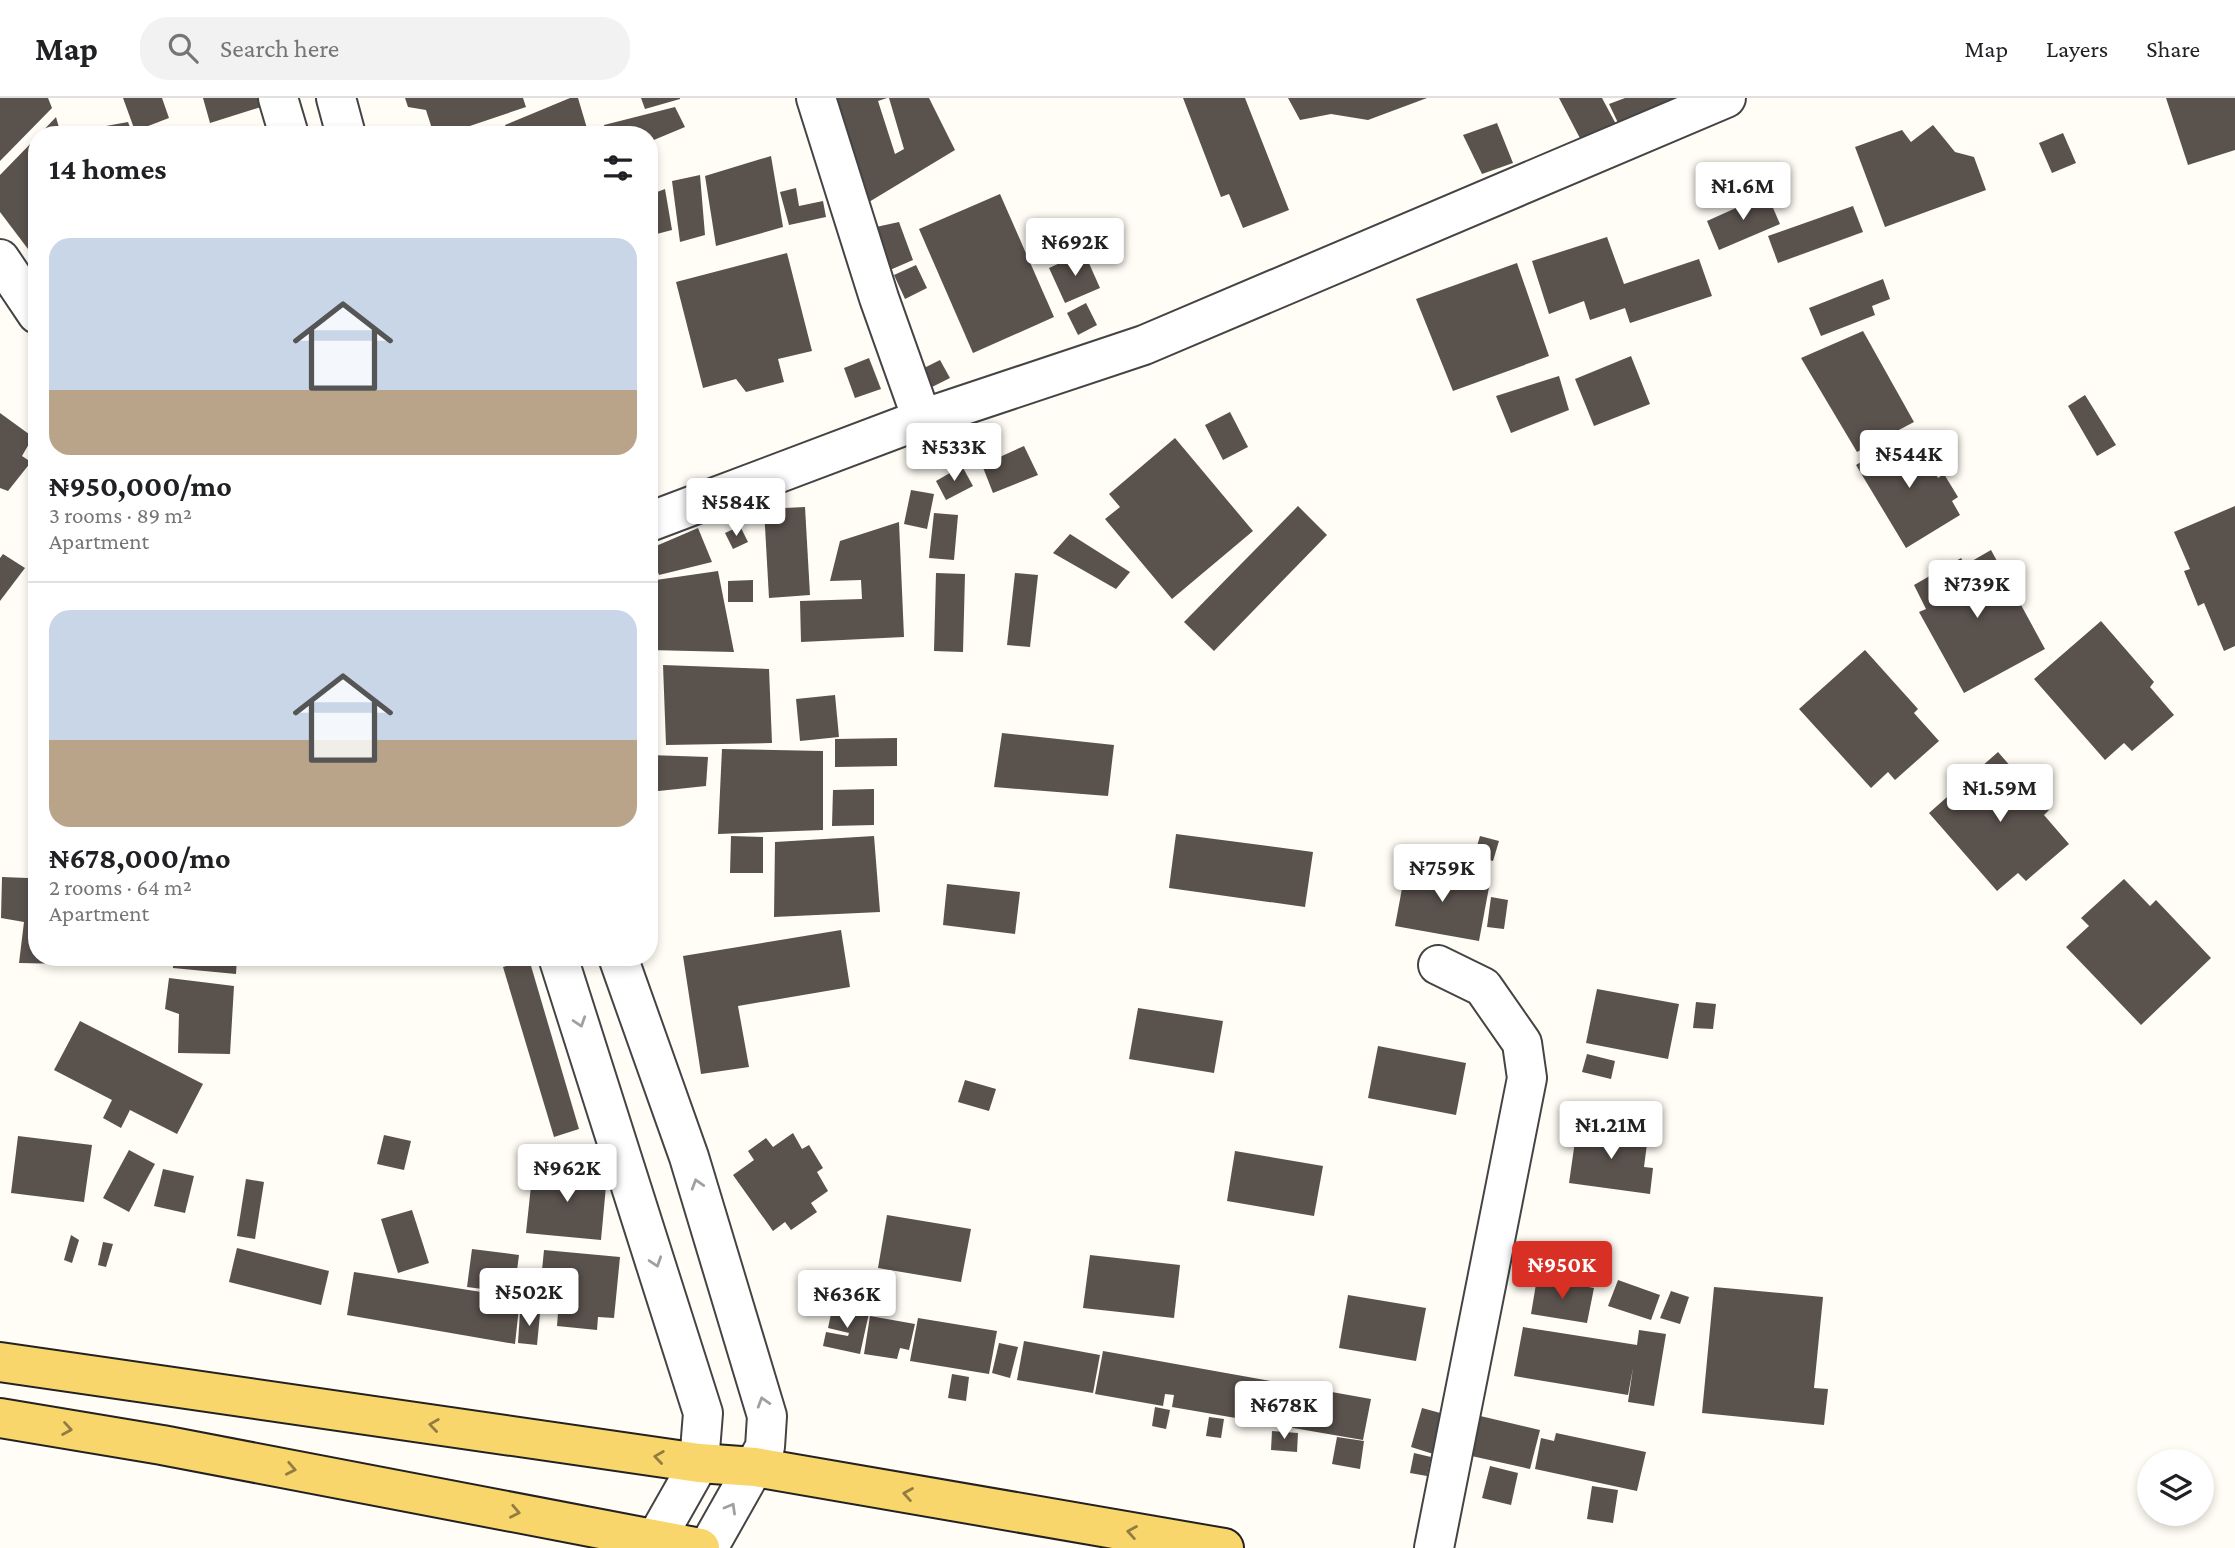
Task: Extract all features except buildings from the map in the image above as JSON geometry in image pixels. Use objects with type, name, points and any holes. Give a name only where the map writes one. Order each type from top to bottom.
[{"type":"main road","points":[[0,1362],[699,1463],[755,1467],[1224,1548]]},
{"type":"main road","points":[[0,1418],[162,1445],[700,1548]]},
{"type":"street","points":[[278,98],[286,126]]},
{"type":"street","points":[[336,98],[344,126]]},
{"type":"street","points":[[816,98],[879,298],[922,419]]},
{"type":"street","points":[[658,519],[922,419],[1144,345],[1726,98]]},
{"type":"street","points":[[0,258],[28,300]]},
{"type":"street","points":[[1434,1548],[1527,1078],[1522,1043],[1483,986],[1438,965]]},
{"type":"street","points":[[561,966],[703,1413],[699,1463],[656,1539]]},
{"type":"street","points":[[621,966],[689,1157],[767,1416],[765,1447],[708,1548]]}]
